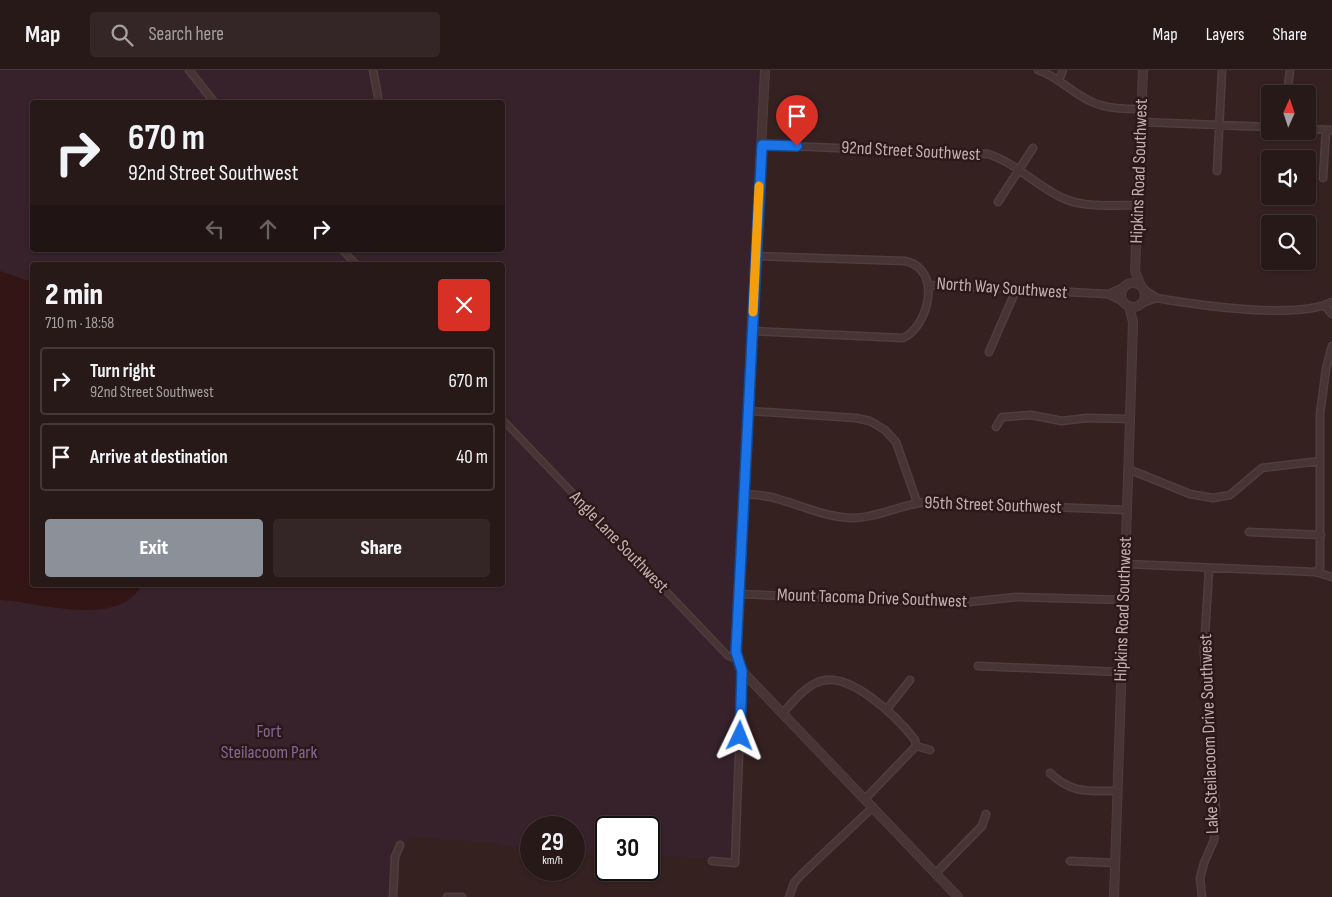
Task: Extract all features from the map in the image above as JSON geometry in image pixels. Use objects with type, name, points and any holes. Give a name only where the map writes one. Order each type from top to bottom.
[{"type":"street","points":[[189,70],[212,100]]},
{"type":"street","points":[[373,70],[379,100]]},
{"type":"street","points":[[712,861],[735,863],[742,671],[738,660],[740,594],[765,70]]},
{"type":"street","points":[[1038,70],[1059,80],[1093,103],[1117,108],[1142,110]]},
{"type":"street","points":[[1059,80],[1063,70]]},
{"type":"street","name":"Hipkins Road Southwest","points":[[1142,288],[1135,271],[1143,70]]},
{"type":"street","points":[[1217,171],[1222,70]]},
{"type":"street","points":[[1288,85],[1290,70]]},
{"type":"street","points":[[1142,122],[1261,126]]},
{"type":"street","points":[[1316,129],[1329,130],[1323,178]]},
{"type":"street","name":"92nd Street Southwest","points":[[762,145],[975,153],[1001,158],[1055,194],[1071,201],[1138,206]]},
{"type":"street","points":[[998,202],[1033,148]]},
{"type":"street","points":[[344,252],[353,262]]},
{"type":"street","name":"North Way Southwest","points":[[756,256],[905,261],[922,270],[930,286],[1108,294],[1126,304]]},
{"type":"street","name":"Hipkins Road Southwest","points":[[1125,286],[1135,271]]},
{"type":"street","points":[[1158,298],[1140,304],[1126,304],[1122,295],[1125,286],[1134,283],[1158,298],[1186,303],[1270,310],[1303,310],[1332,302]]},
{"type":"street","points":[[752,331],[903,338],[912,332],[920,322],[930,286]]},
{"type":"street","name":"North Way Southwest","points":[[1108,294],[1125,286]]},
{"type":"street","points":[[1140,304],[1145,296],[1142,288]]},
{"type":"street","points":[[989,352],[1016,290]]},
{"type":"street","name":"Hipkins Road Southwest","points":[[1126,304],[1133,322]]},
{"type":"street","name":"Hipkins Road Southwest","points":[[1114,897],[1133,322],[1140,304]]},
{"type":"street","points":[[1324,305],[1332,314]]},
{"type":"street","points":[[1315,572],[1320,568],[1320,414],[1323,382],[1332,346]]},
{"type":"street","points":[[1323,382],[1332,383]]},
{"type":"street","points":[[749,412],[856,418],[878,426],[891,433],[896,442],[918,502]]},
{"type":"street","points":[[996,427],[1002,417],[1020,414],[1041,416],[1056,421],[1087,418],[1130,419]]},
{"type":"street","name":"Angle Lane Southwest","points":[[505,422],[728,656],[738,660]]},
{"type":"street","points":[[1128,469],[1190,494],[1213,498],[1230,495],[1262,468],[1320,461]]},
{"type":"street","name":"95th Street Southwest","points":[[744,494],[776,498],[804,509],[852,518],[874,516],[918,502],[1127,510]]},
{"type":"street","points":[[1249,532],[1321,535]]},
{"type":"street","points":[[1126,564],[1315,572],[1332,577]]},
{"type":"street","name":"Lake Steilacoom Drive Southwest","points":[[1202,897],[1201,873],[1214,840],[1216,810],[1204,652],[1209,568]]},
{"type":"street","name":"Mount Tacoma Drive Southwest","points":[[740,594],[960,603],[1016,597],[1124,600]]},
{"type":"street","points":[[978,666],[1120,672]]},
{"type":"street","points":[[742,671],[958,897]]},
{"type":"street","points":[[782,714],[808,688],[816,683],[830,680],[871,696],[887,709],[915,740],[916,746]]},
{"type":"street","points":[[887,709],[910,680]]},
{"type":"street","points":[[865,798],[916,746]]},
{"type":"street","points":[[916,746],[930,750]]},
{"type":"street","points":[[1050,774],[1069,788],[1117,791]]},
{"type":"street","points":[[789,897],[794,883],[801,875],[873,807]]},
{"type":"street","points":[[936,873],[982,826],[986,814]]},
{"type":"street","points":[[393,897],[394,857],[400,845]]},
{"type":"street","points":[[1070,861],[1115,863]]},
{"type":"street","points":[[447,897],[462,897]]},
{"type":"green space","name":"Fort Steilacoom Park","points":[[0,70],[762,70],[732,860],[660,856],[660,816],[595,816],[595,851],[585,851],[585,816],[520,816],[520,847],[500,846],[497,843],[409,837],[394,874],[393,897],[0,897]]},
{"type":"shaded area","points":[[0,271],[30,281],[30,587],[140,587],[130,598],[115,606],[97,610],[56,608],[0,600]]},
{"type":"slow traffic","points":[[753,312],[759,186]]},
{"type":"route","points":[[740,736],[742,671],[736,652],[762,145],[797,146]]}]
